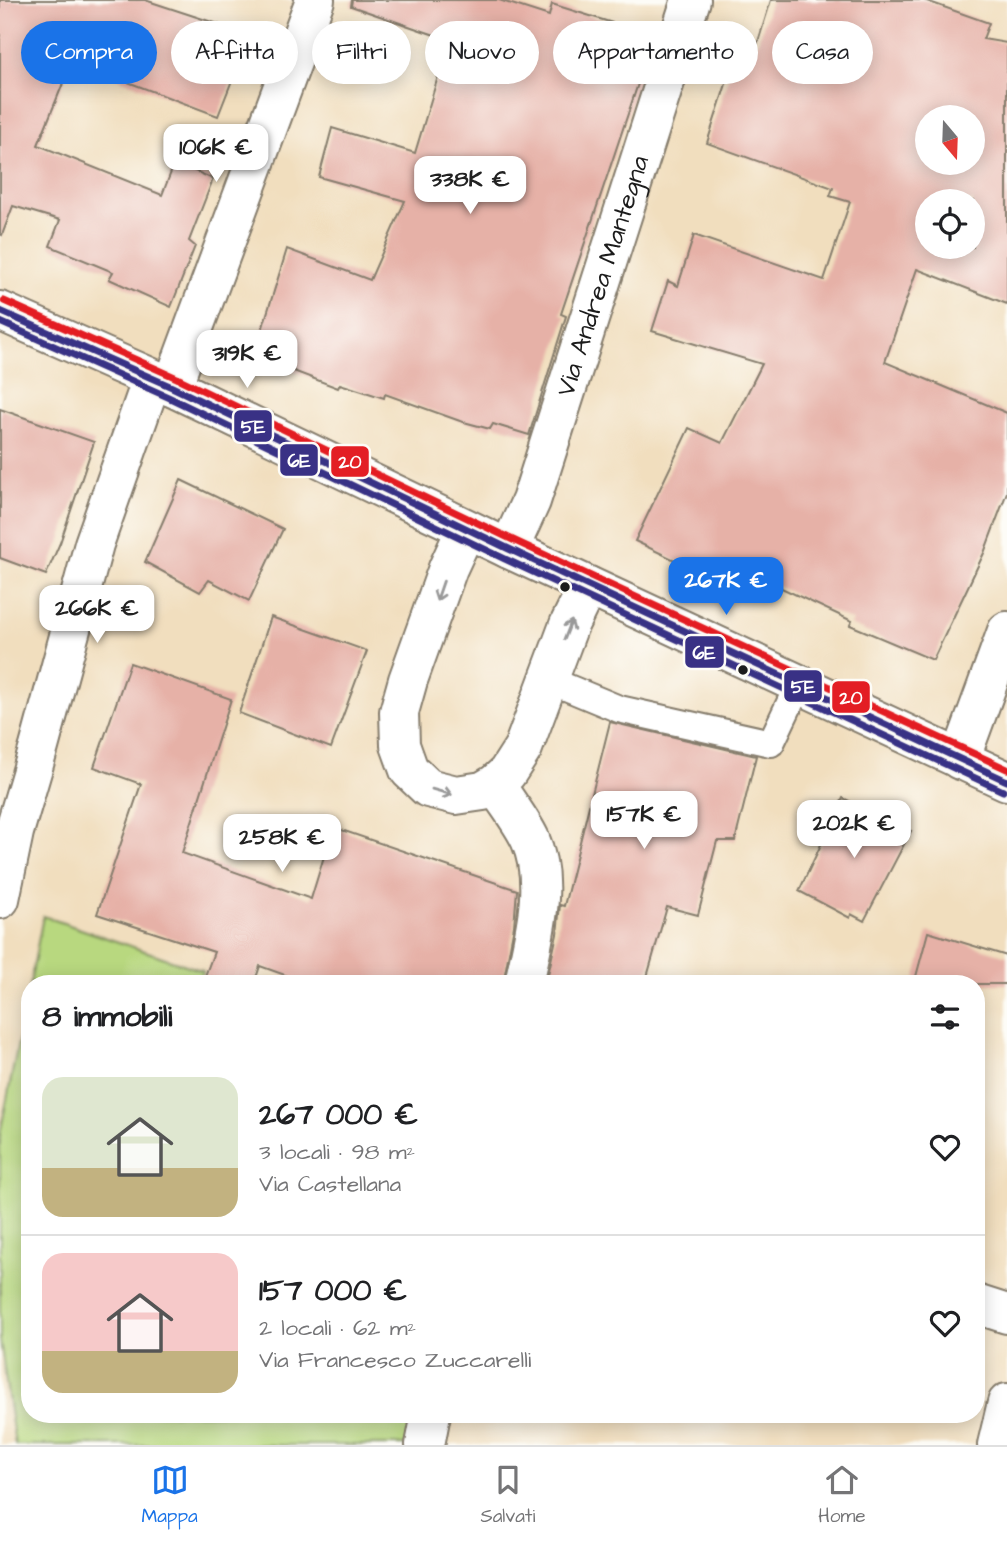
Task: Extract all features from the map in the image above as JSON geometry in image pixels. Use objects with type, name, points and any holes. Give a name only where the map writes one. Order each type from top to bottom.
[{"type":"street","points":[[0,899],[14,832],[94,544],[162,383],[315,0]]},
{"type":"street","name":"Via Andrea Mantegna","points":[[509,549],[531,501],[691,0]]},
{"type":"street","points":[[0,312],[162,383],[509,549],[1007,781]]},
{"type":"street","points":[[466,528],[448,568],[399,712],[400,745],[409,770],[428,788],[456,796],[483,790],[507,773],[523,748],[569,625],[588,586]]},
{"type":"street","points":[[960,760],[1007,631]]},
{"type":"street","points":[[495,784],[529,837],[535,853],[540,884],[526,975]]},
{"type":"street","points":[[985,1307],[1007,1314]]},
{"type":"street","points":[[997,1445],[1007,1403]]},
{"type":"street","points":[[425,1445],[429,1423]]},
{"type":"lane","points":[[549,680],[619,709],[771,743],[799,684]]},
{"type":"green space","points":[[43,916],[203,971],[202,975],[32,975]]},
{"type":"green space","points":[[21,1029],[21,1423],[429,1423],[425,1445],[15,1445],[0,1340],[0,1134]]},
{"type":"building","points":[[0,0],[145,0],[209,21],[171,21],[171,84],[231,84],[218,116],[133,84],[157,84],[157,21],[21,21],[21,84],[63,84],[38,145],[162,195],[175,162],[213,179],[189,241],[195,246],[171,307],[109,279],[113,272],[50,246],[60,220],[13,206],[2,235]]},
{"type":"building","points":[[352,0],[499,0],[549,16],[552,4],[606,21],[553,21],[553,84],[638,84],[561,314],[566,316],[529,435],[493,424],[490,429],[460,421],[385,394],[384,398],[340,384],[338,388],[254,356],[287,249],[370,280],[405,201],[319,177],[332,128],[415,153],[436,84],[539,84],[539,21],[425,21],[425,32],[411,27],[411,21],[394,21],[351,6]]},
{"type":"building","points":[[771,0],[924,0],[989,23],[983,39],[1007,43],[1007,304],[917,269],[885,362],[1007,413],[1007,492],[984,553],[933,660],[850,625],[852,621],[745,571],[735,589],[635,541],[689,428],[722,443],[762,364],[652,331],[668,281],[678,286],[694,235],[824,280],[850,202],[830,196],[833,188],[707,143],[726,84],[758,84],[758,42]]},
{"type":"building","points":[[0,409],[94,442],[60,543],[46,575],[0,558]]},
{"type":"building","points":[[181,480],[283,529],[249,601],[209,580],[200,592],[145,562]]},
{"type":"building","points":[[271,617],[367,651],[331,748],[239,713]]},
{"type":"building","points":[[130,663],[231,699],[182,853],[311,899],[333,827],[517,890],[514,926],[505,975],[285,975],[260,966],[257,975],[205,975],[214,952],[97,914],[141,784],[94,767]]},
{"type":"building","points":[[610,722],[756,756],[735,841],[717,841],[698,915],[667,907],[648,975],[548,975],[560,905],[564,906]]},
{"type":"building","points":[[843,798],[911,831],[864,921],[851,914],[850,918],[799,891]]},
{"type":"building","points":[[928,932],[1007,956],[1007,984],[985,984],[985,975],[916,975]]},
{"type":"transit line","name":"20","points":[[4,301],[177,378],[513,540],[1007,769]]},
{"type":"transit line","name":"5E","points":[[0,311],[172,387],[509,549],[1007,781]]},
{"type":"transit line","name":"6E","points":[[0,322],[168,397],[505,559],[1003,791]]}]
